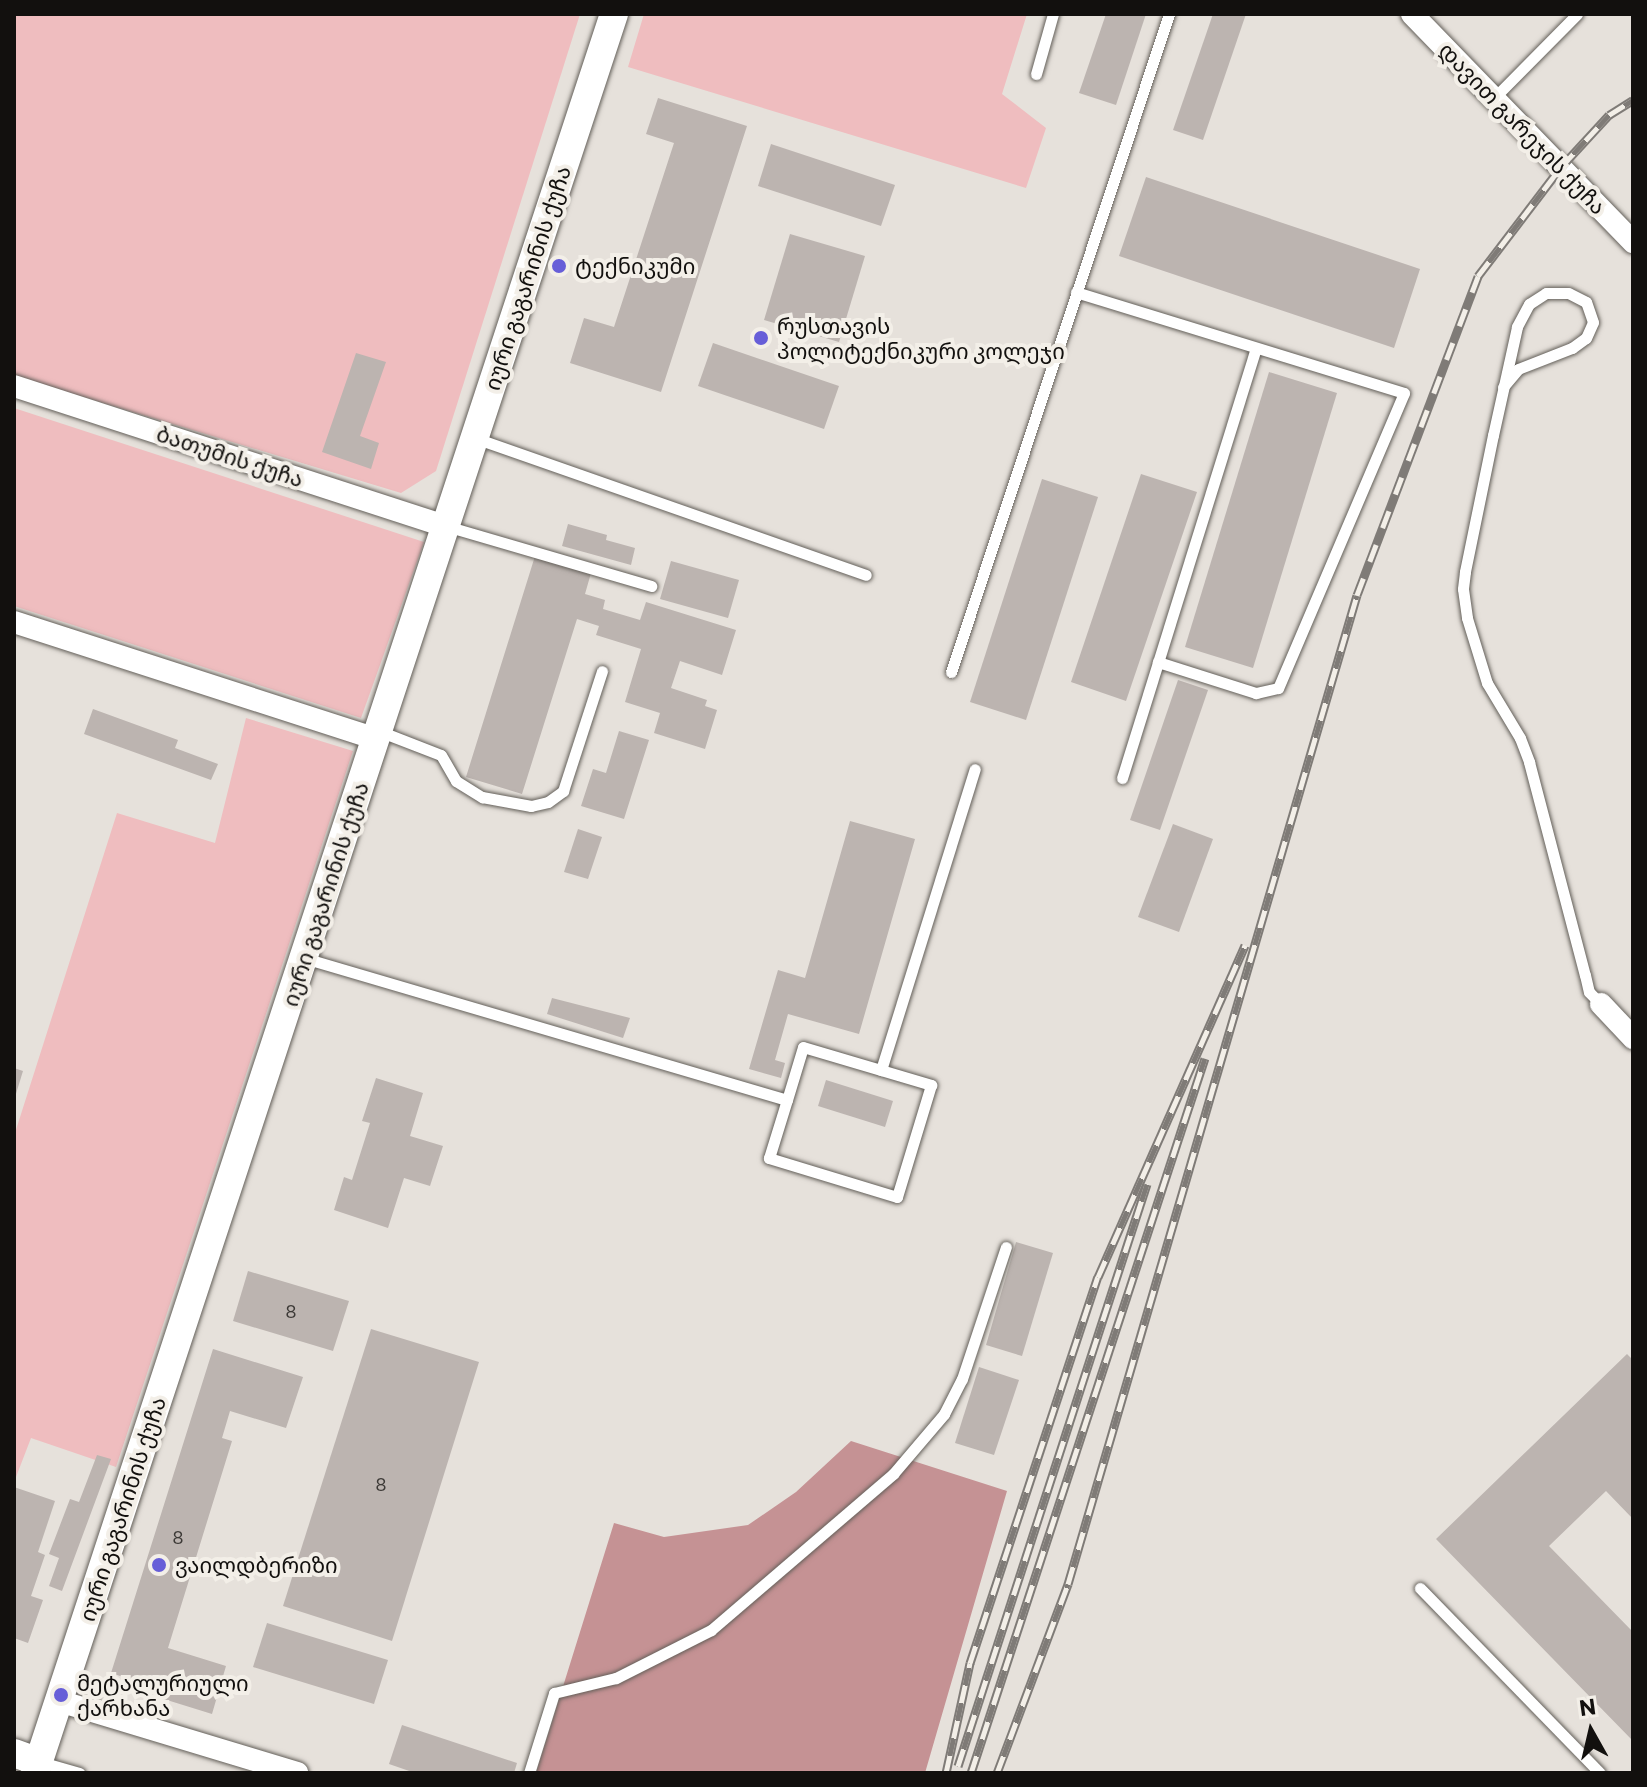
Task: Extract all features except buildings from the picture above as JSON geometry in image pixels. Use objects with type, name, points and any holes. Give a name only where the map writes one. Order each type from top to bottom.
[{"type":"street","name":"იური გაგარინის ქუჩა","points":[[29,1763],[59,1701],[614,14]]},
{"type":"street","name":"დავით გარეჯის ქუჩა","points":[[1412,14],[1633,242]]},
{"type":"street","name":"ბათუმის ქუჩა","points":[[14,386],[446,526]]},
{"type":"street","points":[[14,622],[377,735]]},
{"type":"street","points":[[1601,1004],[1633,1038]]},
{"type":"street","points":[[59,1701],[297,1773]]},
{"type":"lane","points":[[1036,74],[1053,14]]},
{"type":"lane","points":[[951,672],[1169,14]]},
{"type":"lane","points":[[1494,98],[1577,14]]},
{"type":"lane","points":[[1503,387],[1518,369],[1572,348],[1586,338],[1593,322],[1586,302],[1578,296],[1557,291],[1546,293],[1529,304],[1517,327],[1503,387],[1465,572],[1464,605],[1487,683],[1520,738],[1529,762],[1587,984],[1601,1004]]},
{"type":"lane","points":[[1076,292],[1404,393],[1278,688],[1256,693],[1158,662]]},
{"type":"lane","points":[[1122,778],[1256,348]]},
{"type":"lane","points":[[475,438],[866,575]]},
{"type":"lane","points":[[446,526],[651,586]]},
{"type":"lane","points":[[377,735],[441,755],[456,781],[482,797],[531,806],[548,802],[563,791],[602,671]]},
{"type":"lane","points":[[881,1070],[975,769]]},
{"type":"lane","points":[[303,958],[787,1100]]},
{"type":"lane","points":[[803,1047],[931,1085],[897,1197],[769,1158],[787,1100],[803,1047]]},
{"type":"lane","points":[[529,1773],[554,1693],[616,1678],[711,1630],[893,1474],[944,1414],[962,1379],[1006,1247]]},
{"type":"lane","points":[[1420,1588],[1600,1773]]},
{"type":"lane","points":[[29,1763],[79,1773]]},
{"type":"shaded area","points":[[14,14],[580,14],[436,471],[401,493],[14,376]]},
{"type":"shaded area","points":[[644,14],[1027,14],[1002,94],[1046,128],[1026,188],[628,67]]},
{"type":"shaded area","points":[[14,408],[424,542],[361,718],[14,606]]},
{"type":"shaded area","points":[[246,718],[353,751],[116,1467],[31,1438],[16,1477],[14,1136],[117,813],[215,843]]},
{"type":"shaded area","points":[[851,1441],[1007,1491],[925,1773],[536,1773],[614,1523],[664,1537],[748,1525],[796,1492]]},
{"type":"railway","points":[[997,1773],[1068,1584],[1357,595],[1478,276],[1561,167],[1609,115],[1633,100]]},
{"type":"railway","points":[[946,1773],[970,1663],[1098,1277],[1245,945]]},
{"type":"railway","points":[[971,1773],[1205,1058]]},
{"type":"railway","points":[[958,1766],[1147,1184]]},
{"type":"place","name":"ტექნიკუმი","points":[[559,266]]},
{"type":"place","name":"რუსთავის პოლიტექნიკური კოლეჯი","points":[[761,338]]},
{"type":"place","name":"ვაილდბერიზი","points":[[159,1565]]},
{"type":"place","name":"მეტალურიული ქარხანა","points":[[61,1695]]}]
